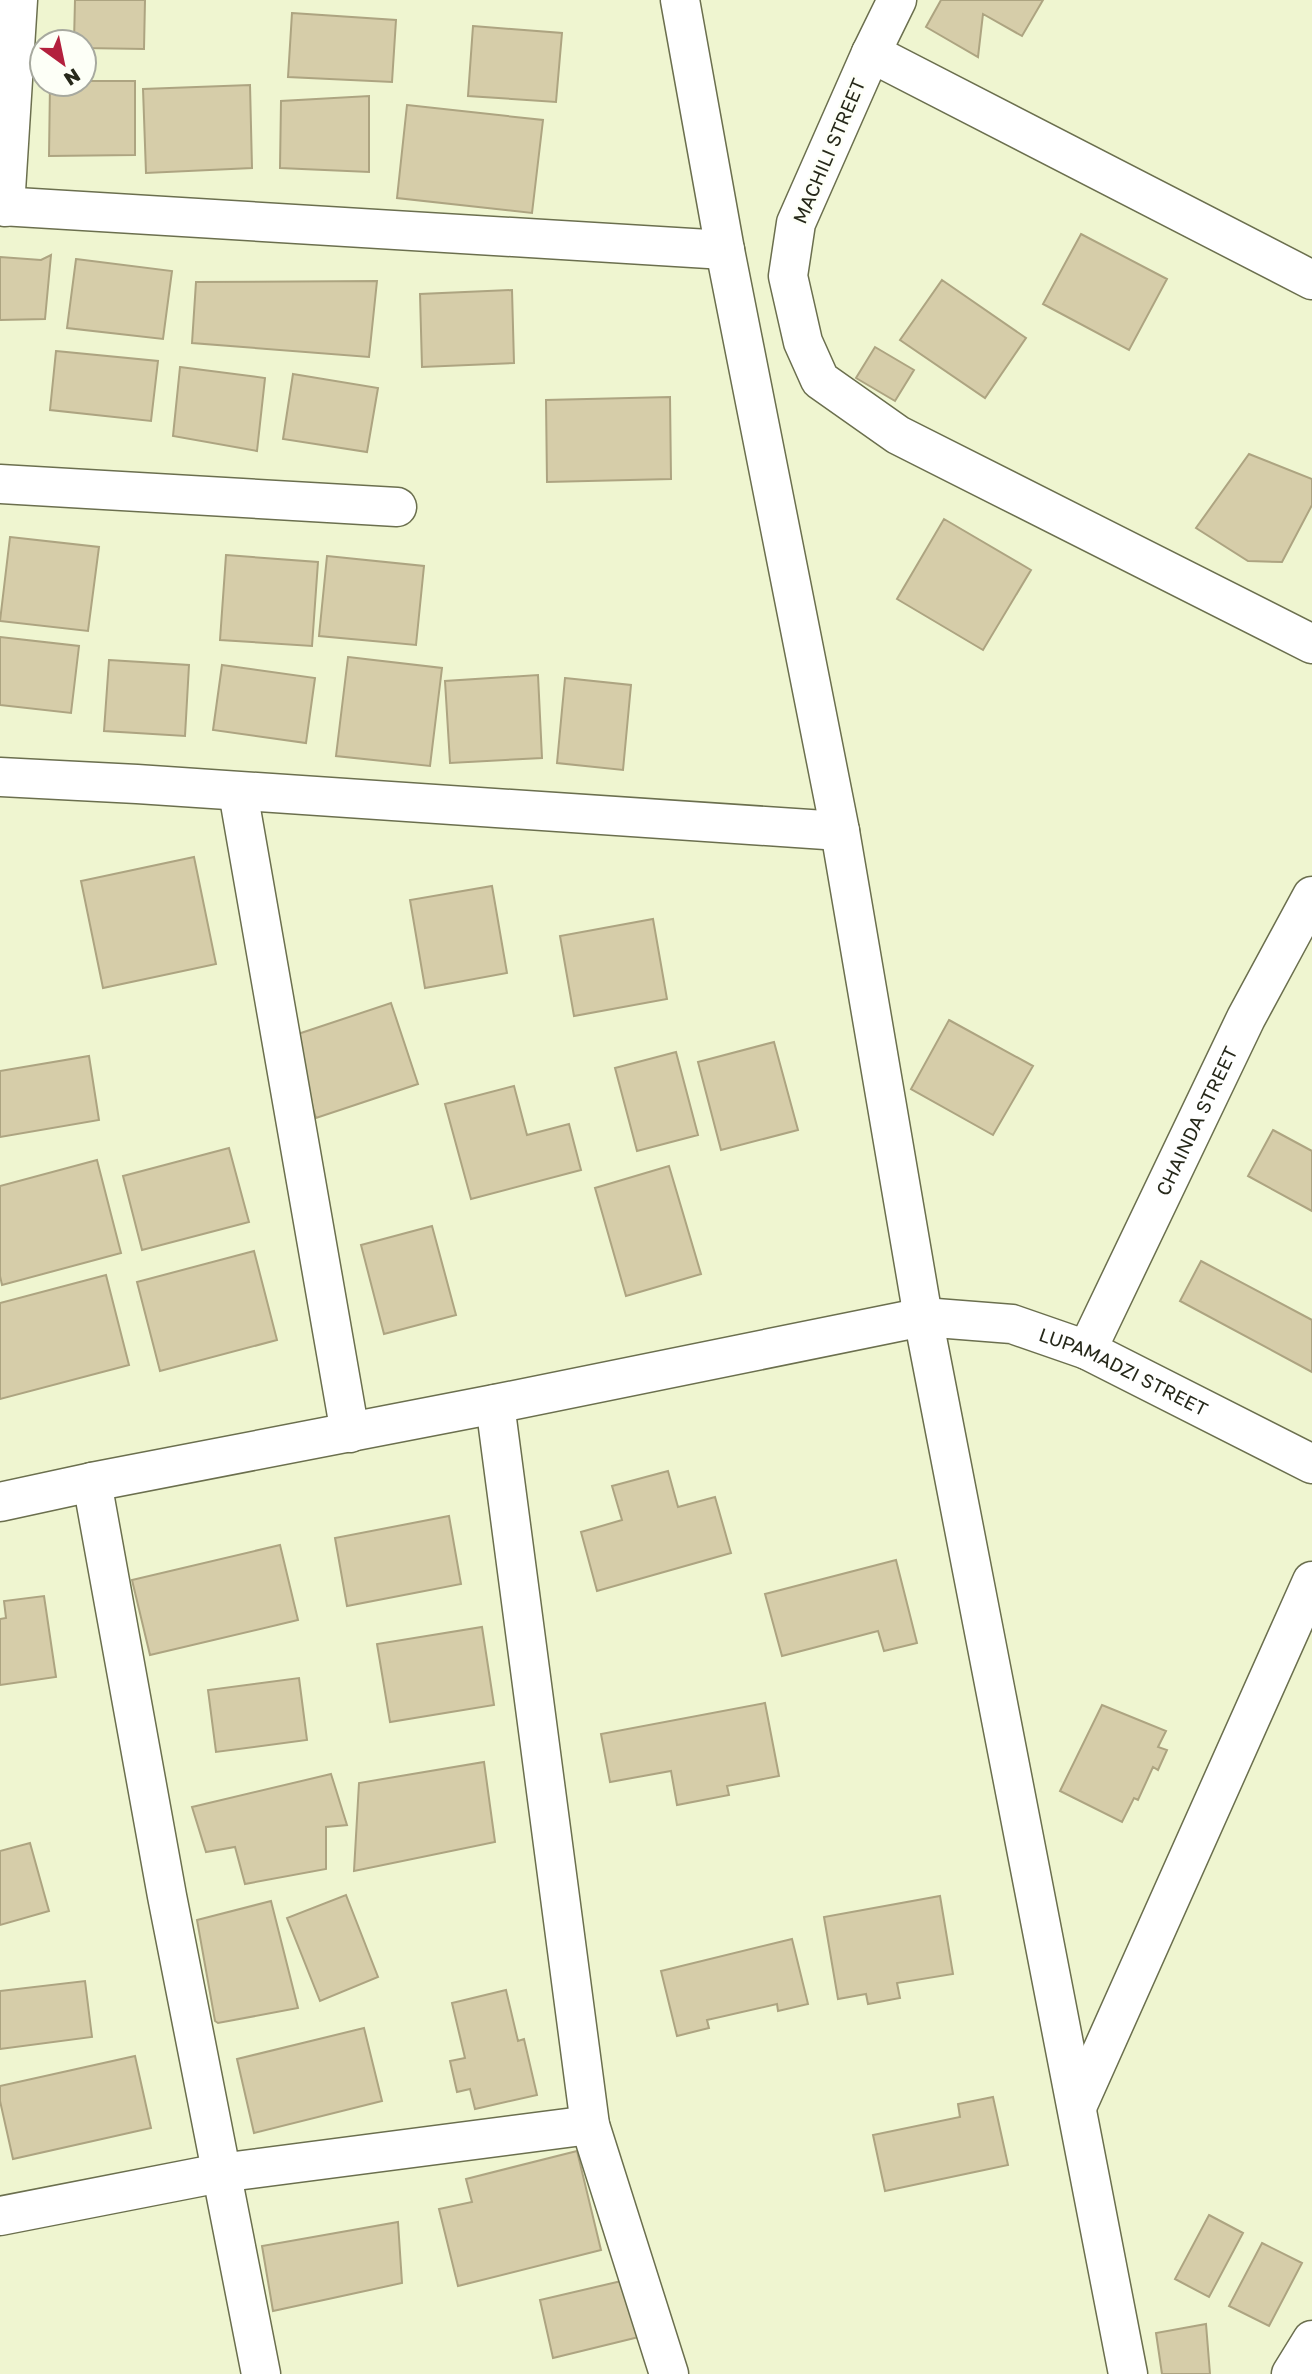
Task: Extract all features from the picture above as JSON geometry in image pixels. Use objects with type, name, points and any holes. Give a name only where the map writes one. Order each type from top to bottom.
[{"type":"street","points":[[18,0],[3,206],[727,263],[791,292],[803,342],[820,380],[898,435],[1312,644]]},
{"type":"street","points":[[680,0],[727,263],[840,831],[923,1317],[1128,2374]]},
{"type":"street","name":"MACHILI STREET","points":[[791,292],[796,223],[897,0]]},
{"type":"street","points":[[871,53],[1312,280]]},
{"type":"street","points":[[0,484],[397,507]]},
{"type":"street","points":[[0,777],[840,831]]},
{"type":"street","points":[[238,792],[349,1433]]},
{"type":"street","name":"CHAINDA STREET","points":[[1087,1350],[1246,1018],[1312,896]]},
{"type":"street","name":"LUPAMADZI STREET","points":[[0,1502],[923,1317],[1012,1324],[1087,1350],[1312,1464]]},
{"type":"street","points":[[495,1404],[590,2125],[669,2374]]},
{"type":"street","points":[[92,1482],[169,1909],[261,2374]]},
{"type":"street","points":[[1077,2107],[1312,1581]]},
{"type":"street","points":[[0,2217],[220,2173],[590,2125]]},
{"type":"street","points":[[1291,2374],[1312,2340]]},
{"type":"building","points":[[75,0],[145,0],[144,49],[98,48],[98,28],[74,28]]},
{"type":"building","points":[[941,0],[1043,0],[1022,36],[983,14],[978,57],[926,27]]},
{"type":"building","points":[[292,13],[396,20],[392,82],[288,77]]},
{"type":"building","points":[[473,26],[562,33],[556,102],[468,96]]},
{"type":"building","points":[[98,81],[135,81],[135,155],[49,156],[50,98],[98,98]]},
{"type":"building","points":[[250,85],[252,168],[146,173],[143,89]]},
{"type":"building","points":[[369,96],[369,172],[280,168],[281,101]]},
{"type":"building","points":[[407,105],[543,120],[532,213],[397,198]]},
{"type":"building","points":[[1081,234],[1167,279],[1129,350],[1043,304]]},
{"type":"building","points":[[51,255],[45,319],[0,320],[0,257],[41,260]]},
{"type":"building","points":[[76,259],[172,271],[163,339],[67,328]]},
{"type":"building","points":[[942,280],[1026,338],[985,398],[900,340]]},
{"type":"building","points":[[377,281],[369,357],[192,343],[196,282]]},
{"type":"building","points":[[512,290],[514,363],[422,367],[420,294]]},
{"type":"building","points":[[875,347],[914,370],[895,401],[856,378]]},
{"type":"building","points":[[56,351],[158,361],[151,421],[50,410]]},
{"type":"building","points":[[180,367],[265,378],[257,451],[173,436]]},
{"type":"building","points":[[293,374],[378,388],[367,452],[283,439]]},
{"type":"building","points":[[670,397],[671,479],[547,482],[546,400]]},
{"type":"building","points":[[1249,454],[1312,479],[1312,505],[1282,562],[1248,561],[1196,528]]},
{"type":"building","points":[[944,519],[1031,570],[983,650],[897,599]]},
{"type":"building","points":[[10,537],[99,547],[88,631],[0,621]]},
{"type":"building","points":[[226,555],[318,562],[312,646],[220,640]]},
{"type":"building","points":[[327,556],[424,566],[416,645],[319,636]]},
{"type":"building","points":[[0,637],[79,646],[71,713],[0,705]]},
{"type":"building","points":[[348,657],[442,668],[430,766],[336,756]]},
{"type":"building","points":[[109,660],[189,665],[185,736],[104,731]]},
{"type":"building","points":[[222,665],[315,678],[306,743],[213,730]]},
{"type":"building","points":[[538,675],[542,758],[450,763],[445,681]]},
{"type":"building","points":[[565,678],[631,685],[623,770],[557,763]]},
{"type":"building","points":[[194,857],[216,964],[103,988],[81,881]]},
{"type":"building","points":[[492,886],[507,973],[425,988],[410,900]]},
{"type":"building","points":[[653,919],[667,999],[574,1016],[560,936]]},
{"type":"building","points":[[391,1003],[418,1084],[316,1118],[289,1037]]},
{"type":"building","points":[[949,1020],[1033,1066],[993,1135],[911,1089]]},
{"type":"building","points":[[774,1042],[798,1130],[721,1150],[698,1062]]},
{"type":"building","points":[[676,1052],[698,1135],[637,1151],[615,1068]]},
{"type":"building","points":[[89,1056],[99,1120],[0,1137],[0,1071]]},
{"type":"building","points":[[514,1086],[527,1135],[569,1124],[581,1170],[471,1199],[445,1104]]},
{"type":"building","points":[[1273,1130],[1312,1151],[1312,1211],[1248,1176]]},
{"type":"building","points":[[229,1148],[249,1222],[142,1250],[123,1176]]},
{"type":"building","points":[[97,1160],[121,1253],[2,1285],[0,1186]]},
{"type":"building","points":[[669,1166],[701,1274],[626,1296],[595,1188]]},
{"type":"building","points":[[432,1226],[456,1315],[384,1334],[361,1245]]},
{"type":"building","points":[[254,1251],[277,1340],[160,1371],[137,1282]]},
{"type":"building","points":[[1201,1261],[1312,1320],[1312,1372],[1180,1301]]},
{"type":"building","points":[[106,1275],[129,1365],[0,1399],[0,1303]]},
{"type":"building","points":[[668,1471],[678,1507],[715,1497],[731,1553],[597,1591],[581,1532],[622,1520],[612,1486]]},
{"type":"building","points":[[449,1516],[461,1584],[347,1606],[335,1538]]},
{"type":"building","points":[[280,1545],[298,1620],[150,1655],[132,1580]]},
{"type":"building","points":[[896,1560],[917,1643],[884,1651],[878,1631],[782,1656],[765,1594]]},
{"type":"building","points":[[44,1596],[56,1677],[0,1685],[0,1619],[6,1618],[4,1601]]},
{"type":"building","points":[[482,1627],[494,1705],[390,1722],[377,1644]]},
{"type":"building","points":[[299,1678],[307,1740],[216,1752],[208,1690]]},
{"type":"building","points":[[765,1703],[779,1776],[727,1786],[729,1795],[677,1805],[671,1771],[610,1782],[601,1734]]},
{"type":"building","points":[[1102,1705],[1166,1731],[1158,1747],[1167,1750],[1158,1770],[1153,1767],[1138,1800],[1134,1798],[1122,1822],[1060,1791]]},
{"type":"building","points":[[484,1762],[495,1842],[354,1871],[359,1783]]},
{"type":"building","points":[[331,1774],[347,1825],[326,1827],[326,1869],[245,1884],[235,1847],[206,1852],[192,1807]]},
{"type":"building","points":[[30,1843],[49,1911],[0,1925],[0,1851]]},
{"type":"building","points":[[346,1895],[378,1977],[320,2001],[287,1918]]},
{"type":"building","points":[[940,1896],[953,1974],[897,1983],[900,1998],[868,2004],[866,1994],[838,1999],[824,1917]]},
{"type":"building","points":[[271,1901],[298,2008],[218,2023],[215,2021],[197,1920]]},
{"type":"building","points":[[792,1939],[808,2004],[778,2011],[777,2004],[707,2020],[709,2028],[677,2036],[661,1971]]},
{"type":"building","points":[[85,1981],[92,2037],[0,2049],[0,1991]]},
{"type":"building","points":[[506,1990],[518,2041],[524,2039],[537,2095],[475,2109],[470,2089],[457,2092],[450,2061],[465,2058],[452,2003]]},
{"type":"building","points":[[364,2028],[382,2101],[254,2133],[237,2059]]},
{"type":"building","points":[[135,2056],[151,2128],[13,2159],[0,2101],[0,2086]]},
{"type":"building","points":[[993,2097],[1008,2165],[885,2191],[873,2135],[960,2117],[958,2104]]},
{"type":"building","points":[[577,2151],[601,2250],[458,2286],[439,2209],[472,2202],[466,2179]]},
{"type":"building","points":[[1209,2215],[1243,2233],[1209,2297],[1175,2279]]},
{"type":"building","points":[[398,2222],[402,2283],[273,2311],[262,2246]]},
{"type":"building","points":[[1262,2243],[1302,2263],[1269,2326],[1229,2306]]},
{"type":"building","points":[[630,2279],[643,2336],[553,2358],[540,2300]]},
{"type":"building","points":[[1206,2324],[1210,2374],[1162,2374],[1156,2333]]}]
